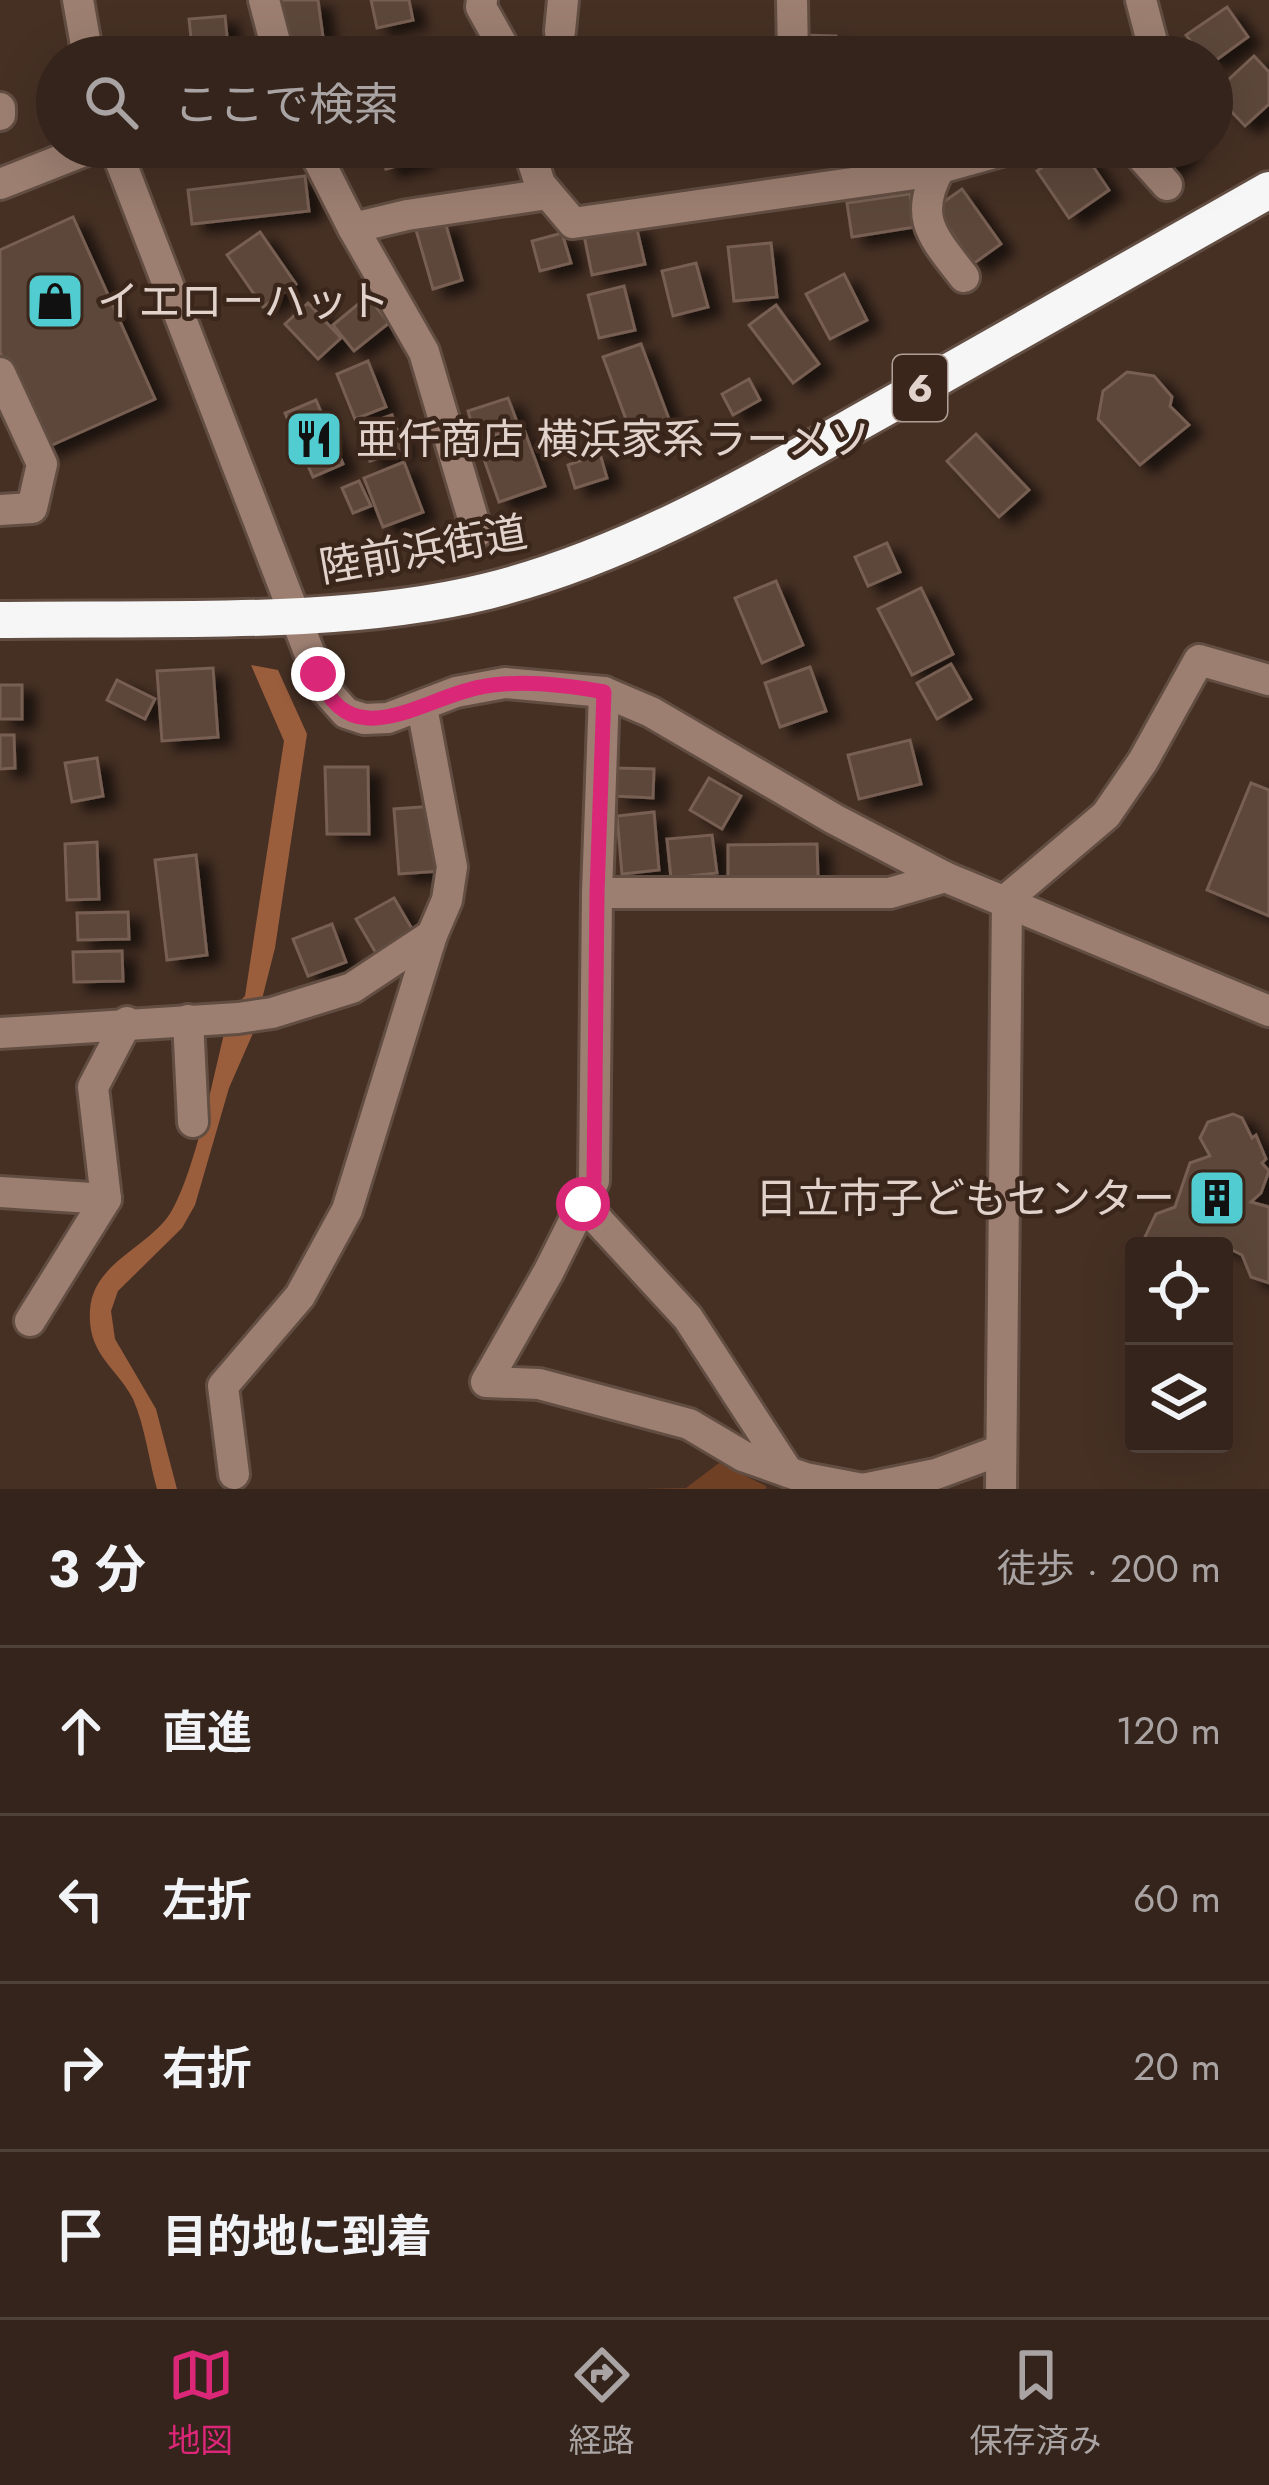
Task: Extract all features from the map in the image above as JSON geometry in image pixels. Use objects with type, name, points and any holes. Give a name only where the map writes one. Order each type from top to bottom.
[{"type":"highway","name":"陸前浜街道","points":[[0,620],[297,616],[484,592],[563,570],[651,533],[772,471],[1269,190]]},
{"type":"street","points":[[78,0],[84,36]]},
{"type":"street","points":[[264,0],[273,36]]},
{"type":"street","points":[[482,0],[481,7],[497,36]]},
{"type":"street","points":[[792,0],[793,36]]},
{"type":"street","points":[[1141,0],[1150,36]]},
{"type":"street","points":[[0,184],[41,168]]},
{"type":"street","points":[[123,168],[322,686],[346,713],[364,719],[388,718],[456,692],[505,683],[604,692],[651,712],[834,819],[945,877],[1269,1011]]},
{"type":"street","points":[[323,168],[424,352],[477,532]]},
{"type":"street","points":[[535,168],[540,184],[572,223],[940,168]]},
{"type":"street","points":[[940,168],[926,202],[927,223],[964,277]]},
{"type":"street","points":[[1152,168],[1167,185]]},
{"type":"street","points":[[353,228],[548,194]]},
{"type":"street","points":[[0,373],[42,464],[32,519],[0,510]]},
{"type":"street","points":[[1001,1489],[1007,899],[1106,815],[1143,761],[1199,660],[1269,680]]},
{"type":"street","points":[[604,692],[594,1181],[486,1382],[538,1384],[689,1424],[743,1456],[863,1489],[936,1474],[1001,1450]]},
{"type":"street","points":[[234,1474],[223,1386],[300,1296],[347,1210],[447,900],[452,867],[422,707]]},
{"type":"street","points":[[597,893],[890,893],[945,877]]},
{"type":"street","points":[[0,1033],[272,1013],[352,988],[432,935]]},
{"type":"street","points":[[188,1020],[193,1122]]},
{"type":"street","points":[[30,1321],[106,1199],[93,1088],[127,1022]]},
{"type":"street","points":[[0,1192],[106,1199]]},
{"type":"street","points":[[583,1204],[688,1318],[788,1472]]},
{"type":"shaded area","points":[[251,665],[278,670],[307,734],[275,948],[261,1003],[236,1005],[245,996],[284,741]]},
{"type":"shaded area","points":[[257,1024],[229,1088],[195,1205],[182,1228],[118,1291],[111,1311],[115,1339],[156,1409],[177,1489],[157,1489],[133,1399],[93,1338],[93,1293],[111,1267],[161,1225],[180,1194],[226,1026]]},
{"type":"shaded area","points":[[719,1463],[766,1489],[640,1489],[686,1488]]},
{"type":"building","points":[[278,0],[318,0],[323,36],[282,36]]},
{"type":"building","points":[[371,0],[409,0],[413,20],[377,28]]},
{"type":"building","points":[[1227,7],[1248,37],[1233,48],[1233,36],[1186,35]]},
{"type":"building","points":[[225,16],[227,36],[191,36],[189,19]]},
{"type":"building","points":[[1254,56],[1269,72],[1269,104],[1245,126],[1233,113],[1233,75]]},
{"type":"building","points":[[1094,168],[1109,190],[1069,218],[1037,171]]},
{"type":"building","points":[[305,176],[309,211],[192,224],[188,190]]},
{"type":"building","points":[[962,189],[1001,244],[973,264],[935,208]]},
{"type":"building","points":[[910,194],[915,227],[852,237],[847,203]]},
{"type":"building","name":"イエローハット","points":[[73,217],[155,399],[43,449],[0,352],[0,250]]},
{"type":"building","points":[[445,222],[462,280],[433,289],[416,230]]},
{"type":"building","points":[[636,225],[645,264],[592,275],[584,235]]},
{"type":"building","points":[[260,232],[296,284],[263,307],[227,255]]},
{"type":"building","points":[[562,233],[571,263],[540,271],[532,241]]},
{"type":"building","points":[[771,243],[777,297],[734,301],[728,247]]},
{"type":"building","points":[[696,263],[708,307],[673,316],[662,271]]},
{"type":"building","points":[[844,274],[867,320],[830,339],[806,294]]},
{"type":"building","points":[[624,286],[635,330],[599,338],[588,295]]},
{"type":"building","points":[[368,296],[389,323],[354,351],[333,325]]},
{"type":"building","points":[[308,303],[341,338],[318,359],[285,324]]},
{"type":"building","points":[[776,305],[819,364],[793,383],[749,325]]},
{"type":"building","points":[[641,344],[669,419],[631,433],[603,357]]},
{"type":"building","points":[[368,361],[386,407],[355,419],[337,374]]},
{"type":"building","points":[[1127,372],[1154,376],[1172,397],[1170,406],[1189,425],[1140,465],[1098,419],[1103,391]]},
{"type":"building","points":[[749,379],[760,400],[733,415],[722,394]]},
{"type":"building","points":[[508,398],[519,427],[477,441],[468,411]]},
{"type":"building","name":"亜仟商店 横浜家系ラーメソ","points":[[316,400],[343,464],[313,477],[285,413]]},
{"type":"building","points":[[392,415],[404,449],[370,461],[358,427]]},
{"type":"building","points":[[525,432],[545,486],[499,502],[480,448]]},
{"type":"building","points":[[976,434],[1029,490],[999,517],[947,461]]},
{"type":"building","points":[[600,454],[607,478],[575,488],[568,465]]},
{"type":"building","points":[[404,462],[423,512],[383,527],[364,478]]},
{"type":"building","points":[[359,481],[371,506],[353,513],[342,488]]},
{"type":"building","points":[[887,543],[900,572],[868,586],[855,557]]},
{"type":"building","points":[[776,581],[803,645],[762,663],[735,598]]},
{"type":"building","points":[[921,588],[953,654],[912,675],[878,609]]},
{"type":"building","points":[[951,664],[971,699],[937,719],[917,683]]},
{"type":"building","points":[[810,667],[826,711],[780,727],[765,683]]},
{"type":"building","points":[[213,668],[218,737],[162,741],[157,671]]},
{"type":"building","points":[[117,680],[155,699],[145,719],[107,700]]},
{"type":"building","points":[[0,685],[22,685],[22,719],[0,719]]},
{"type":"building","points":[[0,735],[14,735],[15,768],[0,769]]},
{"type":"building","points":[[910,740],[921,784],[859,799],[848,755]]},
{"type":"building","points":[[97,758],[103,796],[72,802],[65,763]]},
{"type":"building","points":[[325,767],[368,767],[369,834],[327,834]]},
{"type":"building","points":[[616,768],[654,769],[653,798],[615,796]]},
{"type":"building","points":[[709,778],[741,796],[722,829],[690,810]]},
{"type":"building","points":[[1251,783],[1269,790],[1269,916],[1207,890]]},
{"type":"building","points":[[434,806],[440,871],[399,874],[394,809]]},
{"type":"building","points":[[654,812],[659,870],[622,874],[617,816]]},
{"type":"building","points":[[712,835],[717,873],[671,878],[667,839]]},
{"type":"building","points":[[97,842],[99,899],[67,900],[65,844]]},
{"type":"building","points":[[817,844],[818,877],[728,878],[728,845]]},
{"type":"building","points":[[196,855],[207,955],[167,960],[155,860]]},
{"type":"building","points":[[394,898],[415,934],[377,955],[356,919]]},
{"type":"building","points":[[128,912],[129,939],[78,940],[77,913]]},
{"type":"building","points":[[332,924],[346,962],[308,976],[293,939]]},
{"type":"building","points":[[122,951],[123,981],[74,982],[73,952]]},
{"type":"building","name":"日立市子どもセンター","points":[[1233,1114],[1242,1118],[1266,1159],[1262,1163],[1269,1171],[1261,1193],[1251,1202],[1269,1207],[1269,1283],[1251,1277],[1242,1255],[1233,1250],[1233,1237],[1145,1237],[1156,1214],[1175,1207],[1190,1163],[1210,1156],[1200,1138],[1208,1122]]},
{"type":"place","name":"イエローハット","points":[[55,301]]},
{"type":"place","name":"亜仟商店 横浜家系ラーメソ","points":[[314,439]]},
{"type":"place","name":"日立市子どもセンター","points":[[1217,1198]]},
{"type":"route","points":[[318,674],[331,700],[346,713],[364,719],[388,718],[456,692],[505,683],[604,692],[594,1181],[583,1204]]}]
